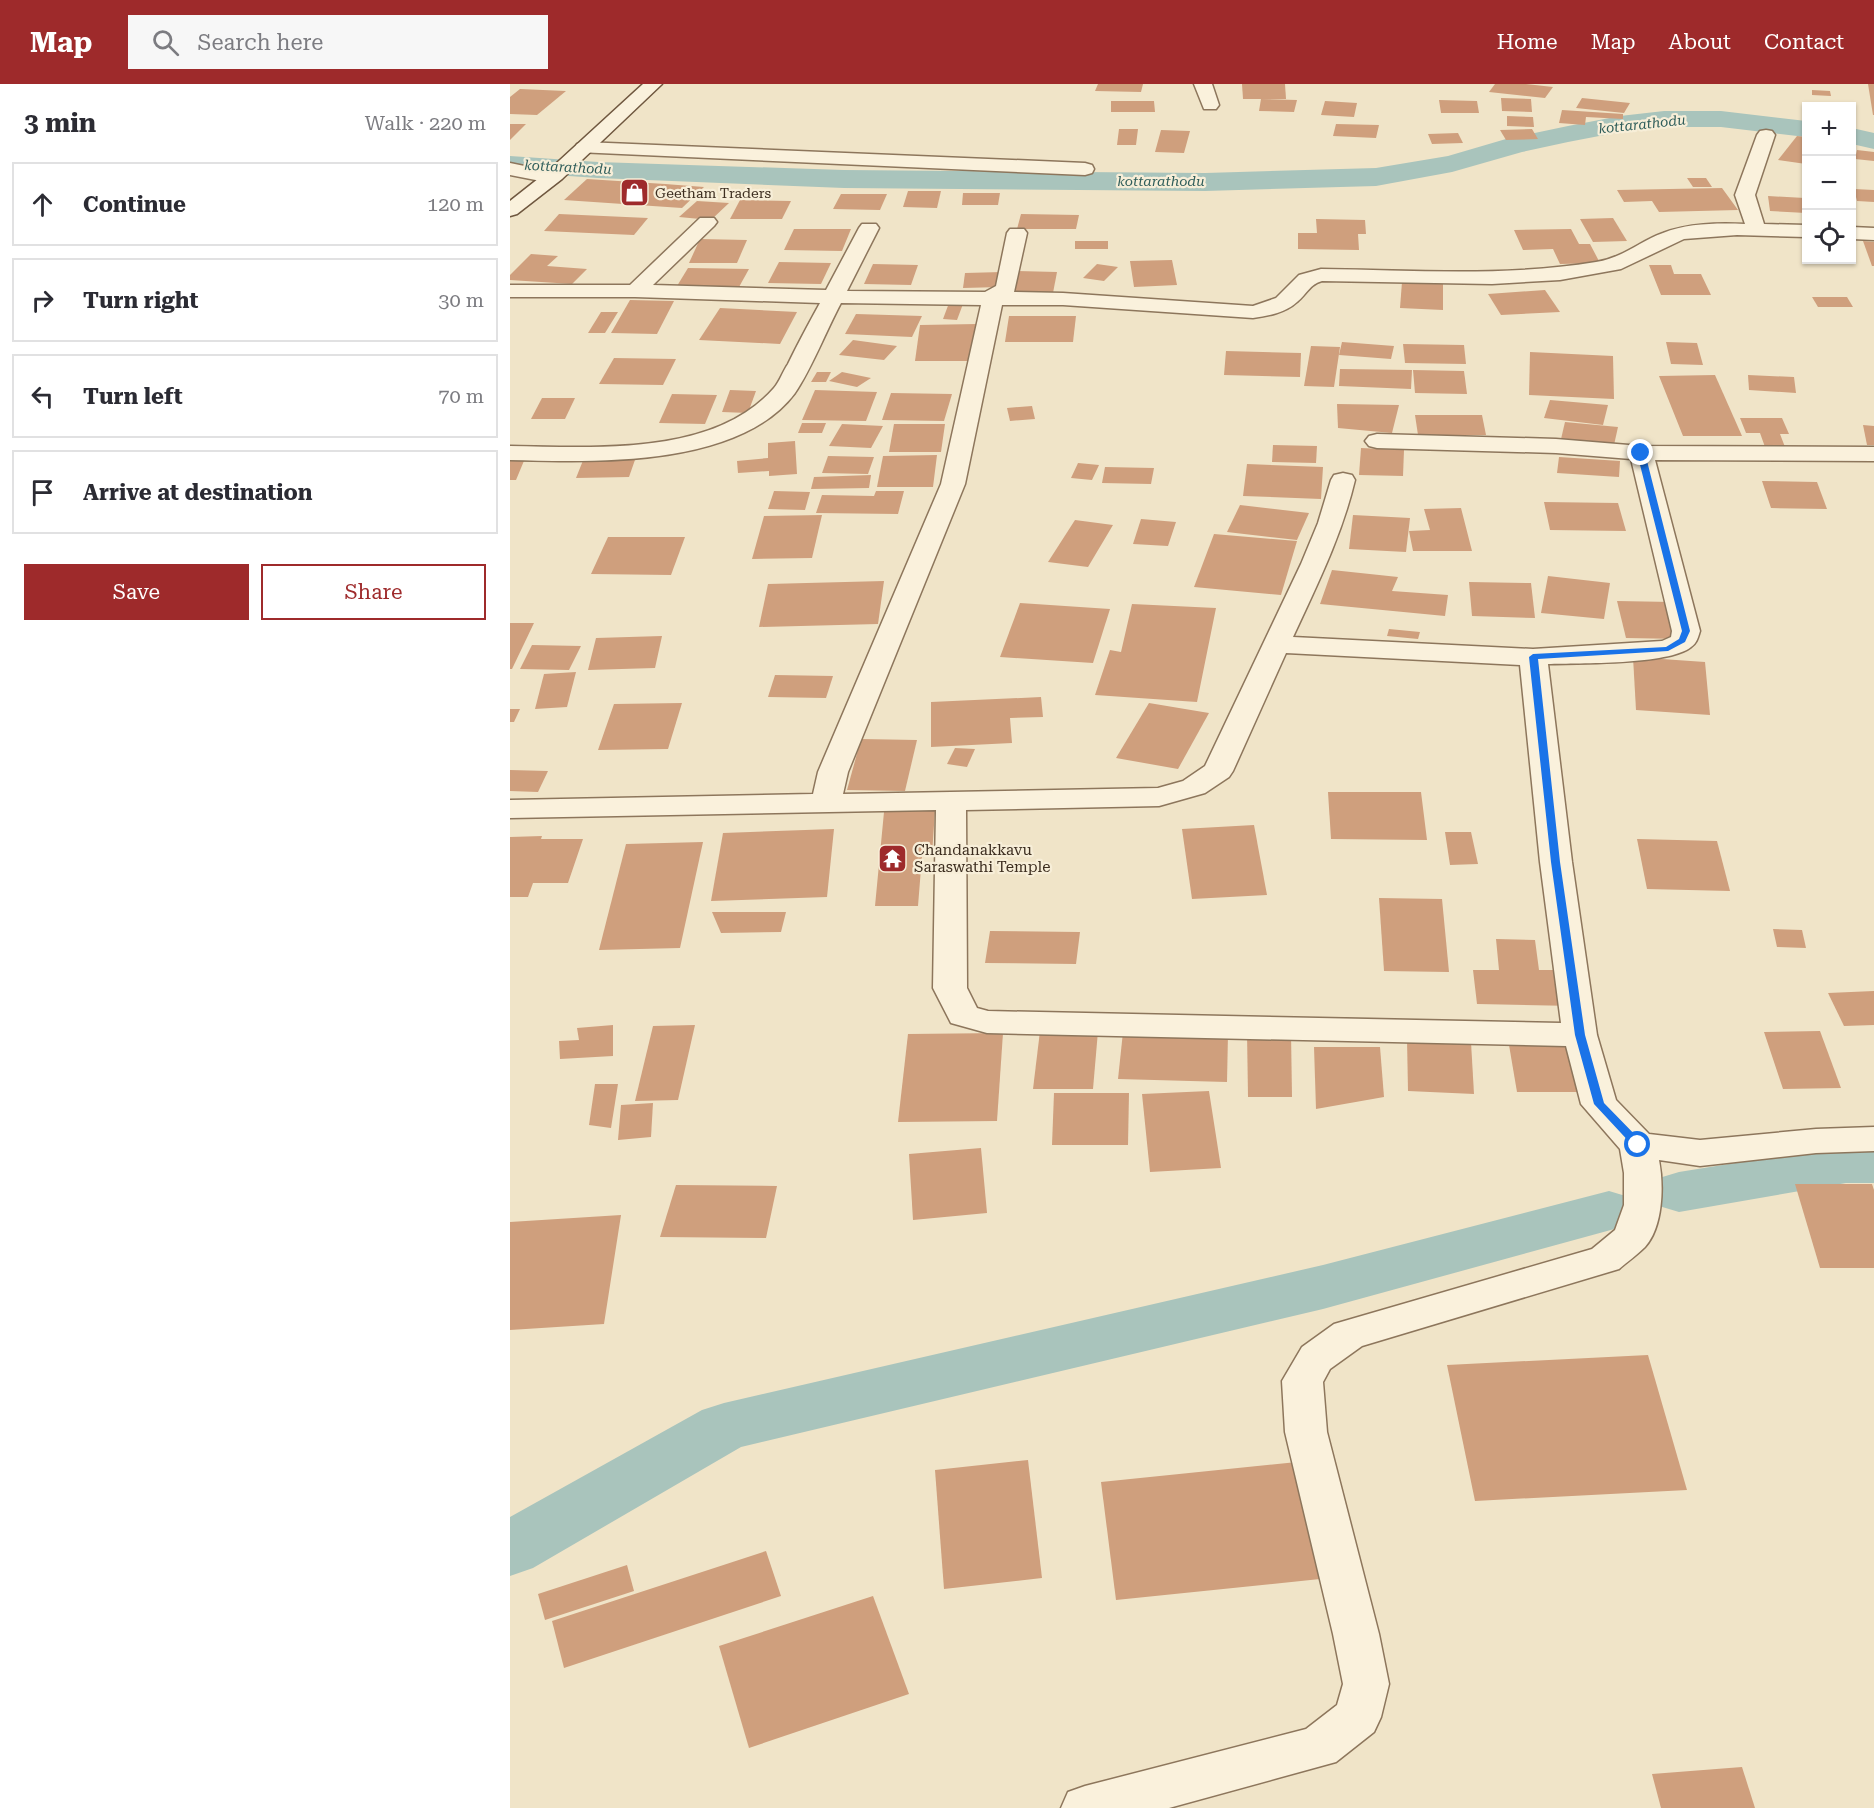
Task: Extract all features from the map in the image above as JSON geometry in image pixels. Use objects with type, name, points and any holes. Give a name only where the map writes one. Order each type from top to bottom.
[{"type":"street","points":[[510,210],[553,176],[653,84]]},
{"type":"street","points":[[1203,84],[1210,105]]},
{"type":"street","points":[[1757,231],[1745,195],[1766,135]]},
{"type":"street","points":[[578,153],[1085,169]]},
{"type":"street","points":[[510,170],[553,176]]},
{"type":"street","points":[[635,291],[707,222]]},
{"type":"street","points":[[510,453],[600,454],[658,450],[719,435],[750,422],[772,405],[785,390],[868,228]]},
{"type":"street","points":[[510,291],[635,291],[763,296],[1063,299],[1253,312],[1274,309],[1292,298],[1306,279],[1321,275],[1494,279],[1547,275],[1598,269],[1645,251],[1669,238],[1686,234],[1802,231]]},
{"type":"street","points":[[826,804],[833,772],[953,483],[991,299],[1006,289],[1017,233]]},
{"type":"street","points":[[1856,233],[1874,234]]},
{"type":"street","points":[[1377,441],[1556,446],[1641,453],[1874,454]]},
{"type":"street","points":[[1276,644],[1533,657],[1668,649],[1683,641],[1686,631],[1641,453]]},
{"type":"street","points":[[510,809],[1159,797],[1194,787],[1218,771],[1324,540],[1338,506],[1343,480]]},
{"type":"street","points":[[1086,1808],[1319,1747],[1357,1717],[1366,1684],[1356,1634],[1306,1432],[1302,1381],[1316,1358],[1348,1335],[1605,1259],[1632,1237],[1643,1205],[1643,1173],[1638,1145],[1599,1104],[1580,1035],[1556,862],[1533,657]]},
{"type":"street","points":[[951,802],[950,988],[963,1015],[987,1022],[1580,1035]]},
{"type":"street","points":[[1638,1145],[1700,1152],[1816,1140],[1874,1139]]},
{"type":"building","points":[[1098,84],[1143,84],[1141,92],[1095,91]]},
{"type":"building","points":[[1242,84],[1285,84],[1286,99],[1243,99]]},
{"type":"building","points":[[1495,84],[1553,87],[1545,98],[1489,92]]},
{"type":"building","points":[[1868,84],[1874,84],[1874,115],[1873,115]]},
{"type":"building","points":[[520,89],[566,91],[537,115],[510,114],[510,97]]},
{"type":"building","points":[[1812,90],[1830,91],[1831,96],[1812,95]]},
{"type":"building","points":[[1501,98],[1531,99],[1532,112],[1502,111]]},
{"type":"building","points":[[1582,98],[1630,103],[1624,113],[1576,108]]},
{"type":"building","points":[[1261,99],[1297,100],[1294,112],[1259,111]]},
{"type":"building","points":[[1439,100],[1477,101],[1479,113],[1441,113]]},
{"type":"building","points":[[1111,101],[1154,101],[1155,112],[1111,112]]},
{"type":"building","points":[[1325,101],[1357,103],[1354,117],[1321,115]]},
{"type":"building","points":[[1562,110],[1623,114],[1623,119],[1586,117],[1585,125],[1559,123]]},
{"type":"building","points":[[1507,116],[1533,117],[1534,127],[1507,126]]},
{"type":"building","points":[[510,124],[526,124],[510,140]]},
{"type":"building","points":[[1336,124],[1379,125],[1376,138],[1333,136]]},
{"type":"building","points":[[1119,129],[1138,129],[1136,145],[1117,145]]},
{"type":"building","points":[[1532,129],[1538,139],[1506,140],[1500,130]]},
{"type":"building","points":[[1161,130],[1190,131],[1184,153],[1155,152]]},
{"type":"building","points":[[1458,133],[1463,143],[1432,144],[1428,134]]},
{"type":"building","points":[[1797,136],[1802,137],[1802,163],[1778,160]]},
{"type":"building","points":[[1857,150],[1874,152],[1874,161],[1856,159]]},
{"type":"building","points":[[1687,178],[1706,178],[1712,187],[1693,187]]},
{"type":"building","name":"Geetham Traders","points":[[587,179],[704,187],[682,208],[564,200]]},
{"type":"building","points":[[1722,188],[1738,210],[1659,212],[1652,201],[1624,202],[1617,190]]},
{"type":"building","points":[[1856,189],[1874,190],[1874,202],[1857,201]]},
{"type":"building","points":[[908,191],[941,191],[937,208],[903,207]]},
{"type":"building","points":[[963,193],[1000,193],[998,205],[962,205]]},
{"type":"building","points":[[841,194],[887,194],[880,210],[833,209]]},
{"type":"building","points":[[1768,196],[1802,198],[1802,213],[1770,211]]},
{"type":"building","points":[[740,200],[791,201],[782,219],[730,219]]},
{"type":"building","points":[[697,201],[729,203],[711,220],[679,217]]},
{"type":"building","points":[[559,214],[648,218],[634,235],[544,231]]},
{"type":"building","points":[[1021,214],[1079,215],[1076,229],[1017,229]]},
{"type":"building","points":[[1613,218],[1627,241],[1593,242],[1580,219]]},
{"type":"building","points":[[1316,219],[1365,220],[1366,234],[1358,234],[1359,250],[1298,249],[1298,233],[1317,233]]},
{"type":"building","points":[[794,229],[851,229],[842,251],[784,250]]},
{"type":"building","points":[[1571,229],[1579,244],[1590,244],[1600,263],[1560,264],[1553,249],[1523,250],[1514,230]]},
{"type":"building","points":[[700,239],[747,240],[737,263],[689,263]]},
{"type":"building","points":[[1075,241],[1108,241],[1108,249],[1075,249]]},
{"type":"building","points":[[1863,241],[1874,242],[1874,266],[1872,266]]},
{"type":"building","points":[[531,254],[558,256],[547,266],[587,269],[572,284],[510,280],[510,275]]},
{"type":"building","points":[[1172,260],[1177,285],[1134,287],[1130,261]]},
{"type":"building","points":[[779,262],[831,263],[821,284],[768,283]]},
{"type":"building","points":[[873,264],[918,265],[911,285],[864,284]]},
{"type":"building","points":[[1097,264],[1118,267],[1104,281],[1083,278]]},
{"type":"building","points":[[1649,265],[1671,265],[1674,274],[1701,274],[1711,295],[1661,295]]},
{"type":"building","points":[[688,268],[749,269],[739,287],[677,286]]},
{"type":"building","points":[[1017,271],[1057,272],[1053,293],[1012,292]]},
{"type":"building","points":[[1002,272],[1001,287],[963,288],[965,273]]},
{"type":"building","points":[[1402,282],[1443,283],[1443,310],[1400,308]]},
{"type":"building","points":[[1545,290],[1560,312],[1501,315],[1488,294]]},
{"type":"building","points":[[1812,297],[1847,297],[1853,307],[1818,307]]},
{"type":"building","points":[[630,300],[674,301],[657,334],[611,333]]},
{"type":"building","points":[[949,303],[963,304],[957,320],[943,319]]},
{"type":"building","points":[[720,308],[797,312],[780,344],[699,340]]},
{"type":"building","points":[[601,312],[618,312],[605,333],[588,333]]},
{"type":"building","points":[[856,314],[922,316],[912,337],[845,334]]},
{"type":"building","points":[[1009,316],[1076,316],[1073,342],[1005,342]]},
{"type":"building","points":[[977,324],[973,361],[915,361],[920,325]]},
{"type":"building","points":[[853,340],[897,346],[884,360],[839,355]]},
{"type":"building","points":[[1342,342],[1394,346],[1391,359],[1339,355]]},
{"type":"building","points":[[1666,342],[1697,343],[1703,365],[1671,364]]},
{"type":"building","points":[[1403,344],[1464,345],[1466,364],[1405,363]]},
{"type":"building","points":[[1311,346],[1340,347],[1334,387],[1304,386]]},
{"type":"building","points":[[1226,351],[1301,353],[1300,377],[1224,375]]},
{"type":"building","points":[[1530,352],[1613,356],[1614,399],[1529,395]]},
{"type":"building","points":[[614,358],[676,359],[663,385],[599,384]]},
{"type":"building","points":[[1340,369],[1412,370],[1411,389],[1339,386]]},
{"type":"building","points":[[1413,370],[1464,371],[1467,394],[1415,393]]},
{"type":"building","points":[[817,372],[831,372],[826,382],[811,382]]},
{"type":"building","points":[[842,372],[871,378],[857,387],[829,381]]},
{"type":"building","points":[[1715,375],[1742,436],[1683,436],[1659,376]]},
{"type":"building","points":[[1748,375],[1794,377],[1796,393],[1749,390]]},
{"type":"building","points":[[730,390],[756,391],[748,413],[722,412]]},
{"type":"building","points":[[815,390],[877,392],[866,421],[802,420]]},
{"type":"building","points":[[891,393],[952,394],[944,421],[882,420]]},
{"type":"building","points":[[672,394],[717,395],[705,424],[659,423]]},
{"type":"building","points":[[542,398],[575,398],[565,419],[531,419]]},
{"type":"building","points":[[1550,400],[1608,405],[1603,425],[1544,418]]},
{"type":"building","points":[[1337,404],[1399,405],[1392,433],[1338,428]]},
{"type":"building","points":[[1032,406],[1035,419],[1010,421],[1007,408]]},
{"type":"building","points":[[1415,415],[1482,415],[1486,435],[1418,435]]},
{"type":"building","points":[[1740,418],[1782,418],[1789,434],[1780,434],[1785,447],[1765,447],[1760,433],[1746,433]]},
{"type":"building","points":[[1565,422],[1618,427],[1614,445],[1561,439]]},
{"type":"building","points":[[802,423],[826,423],[822,433],[798,433]]},
{"type":"building","points":[[842,424],[883,426],[871,448],[829,446]]},
{"type":"building","points":[[894,424],[945,424],[941,452],[889,452]]},
{"type":"building","points":[[1863,425],[1874,426],[1874,445],[1867,445]]},
{"type":"building","points":[[795,441],[797,474],[769,476],[769,471],[738,473],[737,461],[768,458],[768,443]]},
{"type":"building","points":[[1273,445],[1317,446],[1316,463],[1272,462]]},
{"type":"building","points":[[1361,448],[1404,450],[1403,476],[1359,475]]},
{"type":"building","points":[[937,455],[933,487],[877,487],[883,456]]},
{"type":"building","points":[[526,456],[516,480],[510,480],[510,457]]},
{"type":"building","points":[[828,456],[874,457],[868,474],[822,473]]},
{"type":"building","points":[[636,457],[629,477],[576,478],[584,458]]},
{"type":"building","points":[[1559,457],[1620,461],[1619,477],[1557,473]]},
{"type":"building","points":[[1078,463],[1099,465],[1092,480],[1071,478]]},
{"type":"building","points":[[1247,464],[1323,467],[1321,499],[1243,496]]},
{"type":"building","points":[[1105,467],[1154,468],[1151,484],[1102,483]]},
{"type":"building","points":[[871,475],[869,488],[811,489],[814,477]]},
{"type":"building","points":[[1762,481],[1817,482],[1827,509],[1771,508]]},
{"type":"building","points":[[774,491],[810,492],[805,510],[768,509]]},
{"type":"building","points":[[876,491],[904,491],[898,514],[816,513],[822,495],[874,496]]},
{"type":"building","points":[[1544,502],[1618,503],[1626,531],[1550,530]]},
{"type":"building","points":[[1240,505],[1309,513],[1297,540],[1227,532]]},
{"type":"building","points":[[1461,508],[1472,551],[1413,551],[1409,531],[1430,530],[1424,509]]},
{"type":"building","points":[[822,515],[812,558],[752,559],[764,516]]},
{"type":"building","points":[[1353,515],[1410,518],[1406,552],[1349,549]]},
{"type":"building","points":[[1141,519],[1176,522],[1168,546],[1133,544]]},
{"type":"building","points":[[1075,520],[1113,525],[1088,567],[1048,562]]},
{"type":"building","points":[[1214,534],[1297,541],[1281,595],[1194,587]]},
{"type":"building","points":[[608,537],[685,537],[671,575],[591,574]]},
{"type":"building","points":[[1332,570],[1398,577],[1392,591],[1448,595],[1445,616],[1320,604]]},
{"type":"building","points":[[1548,576],[1610,583],[1604,619],[1541,613]]},
{"type":"building","points":[[884,581],[878,624],[759,627],[768,584]]},
{"type":"building","points":[[1469,582],[1531,583],[1535,618],[1472,616]]},
{"type":"building","points":[[1617,601],[1672,602],[1681,639],[1626,638]]},
{"type":"building","points":[[1020,603],[1110,609],[1093,663],[1000,657]]},
{"type":"building","points":[[1132,604],[1216,608],[1197,702],[1095,695],[1110,650],[1121,652]]},
{"type":"building","points":[[510,623],[534,623],[512,669],[510,669]]},
{"type":"building","points":[[1389,629],[1420,632],[1418,639],[1387,636]]},
{"type":"building","points":[[662,636],[655,668],[588,670],[596,638]]},
{"type":"building","points":[[532,645],[581,646],[569,670],[520,669]]},
{"type":"building","points":[[1633,657],[1705,662],[1710,715],[1636,710]]},
{"type":"building","points":[[576,672],[567,707],[535,709],[544,674]]},
{"type":"building","points":[[775,675],[833,676],[826,698],[768,697]]},
{"type":"building","points":[[1041,697],[1043,717],[1010,718],[1012,743],[931,747],[931,702]]},
{"type":"building","points":[[682,703],[668,749],[598,750],[614,704]]},
{"type":"building","points":[[1149,703],[1209,713],[1178,769],[1116,758]]},
{"type":"building","points":[[510,709],[520,709],[514,722],[510,722]]},
{"type":"building","points":[[861,739],[917,740],[905,791],[847,790]]},
{"type":"building","points":[[955,748],[975,749],[967,767],[947,764]]},
{"type":"building","points":[[510,770],[548,771],[538,792],[510,791]]},
{"type":"building","points":[[1328,792],[1421,792],[1427,840],[1331,839]]},
{"type":"building","points":[[935,810],[932,855],[922,856],[918,906],[875,906],[884,812]]},
{"type":"building","points":[[1254,825],[1267,895],[1192,899],[1182,829]]},
{"type":"building","points":[[834,829],[827,897],[711,901],[723,833]]},
{"type":"building","points":[[1445,832],[1471,832],[1478,864],[1450,865]]},
{"type":"building","points":[[542,836],[541,839],[583,839],[568,883],[533,883],[528,897],[510,897],[510,837]]},
{"type":"building","points":[[1637,839],[1717,841],[1730,891],[1647,889]]},
{"type":"building","points":[[703,842],[680,948],[599,950],[626,844]]},
{"type":"building","points":[[1379,898],[1442,899],[1449,972],[1384,971]]},
{"type":"building","points":[[712,912],[786,912],[781,932],[721,933]]},
{"type":"building","points":[[1773,929],[1802,930],[1806,948],[1777,947]]},
{"type":"building","points":[[990,931],[1080,932],[1076,964],[985,963]]},
{"type":"building","points":[[1496,939],[1535,940],[1539,970],[1568,970],[1574,1006],[1477,1004],[1473,970],[1499,970]]},
{"type":"building","points":[[1874,991],[1874,1025],[1844,1026],[1828,993]]},
{"type":"building","points":[[613,1025],[613,1056],[560,1059],[559,1041],[579,1040],[577,1028]]},
{"type":"building","points":[[695,1025],[678,1100],[635,1101],[653,1026]]},
{"type":"building","points":[[1040,1031],[1098,1031],[1093,1089],[1033,1089]]},
{"type":"building","points":[[1820,1031],[1841,1088],[1783,1089],[1764,1032]]},
{"type":"building","points":[[1123,1032],[1228,1034],[1227,1082],[1118,1079]]},
{"type":"building","points":[[1003,1033],[997,1121],[898,1122],[908,1034]]},
{"type":"building","points":[[1247,1033],[1291,1033],[1292,1097],[1248,1097]]},
{"type":"building","points":[[1407,1039],[1471,1042],[1474,1094],[1408,1091]]},
{"type":"building","points":[[1509,1045],[1569,1046],[1577,1092],[1517,1092]]},
{"type":"building","points":[[1314,1047],[1380,1047],[1384,1097],[1316,1109]]},
{"type":"building","points":[[595,1084],[618,1084],[611,1128],[589,1125]]},
{"type":"building","points":[[1209,1091],[1221,1168],[1150,1172],[1142,1094]]},
{"type":"building","points":[[1054,1093],[1129,1093],[1128,1145],[1052,1145]]},
{"type":"building","points":[[653,1103],[651,1137],[618,1140],[621,1105]]},
{"type":"building","points":[[981,1148],[987,1213],[913,1220],[909,1154]]},
{"type":"building","points":[[1795,1184],[1872,1184],[1874,1190],[1874,1268],[1820,1268]]},
{"type":"building","points":[[676,1185],[777,1186],[766,1238],[660,1237]]},
{"type":"building","points":[[621,1215],[604,1324],[510,1330],[510,1222]]},
{"type":"building","points":[[1648,1355],[1687,1490],[1475,1501],[1447,1365]]},
{"type":"building","points":[[1028,1460],[1042,1578],[944,1589],[935,1470]]},
{"type":"building","points":[[1297,1462],[1320,1579],[1116,1600],[1101,1482]]},
{"type":"building","points":[[766,1551],[781,1596],[564,1668],[552,1621]]},
{"type":"building","points":[[627,1565],[634,1591],[545,1620],[538,1594]]},
{"type":"building","points":[[873,1596],[909,1694],[749,1748],[719,1646]]},
{"type":"building","points":[[1742,1767],[1755,1808],[1661,1808],[1652,1774]]},
{"type":"waterway","name":"kottarathodu","points":[[510,164],[598,170],[844,179],[1205,182],[1376,177],[1452,164],[1516,145],[1568,134],[1620,124],[1664,119],[1721,119],[1802,129]]},
{"type":"waterway","name":"kottarathodu","points":[[1856,137],[1874,141]]},
{"type":"waterway","points":[[1679,1192],[1846,1164],[1874,1164]]},
{"type":"waterway","points":[[510,1549],[724,1427],[1323,1287],[1609,1211]]},
{"type":"place","name":"Geetham Traders","points":[[634,193]]},
{"type":"place","name":"Chandanakkavu Saraswathi Temple","points":[[893,859]]},
{"type":"route","points":[[1638,1145],[1599,1104],[1580,1035],[1556,862],[1533,657],[1668,649],[1683,641],[1686,631],[1641,453]]}]
